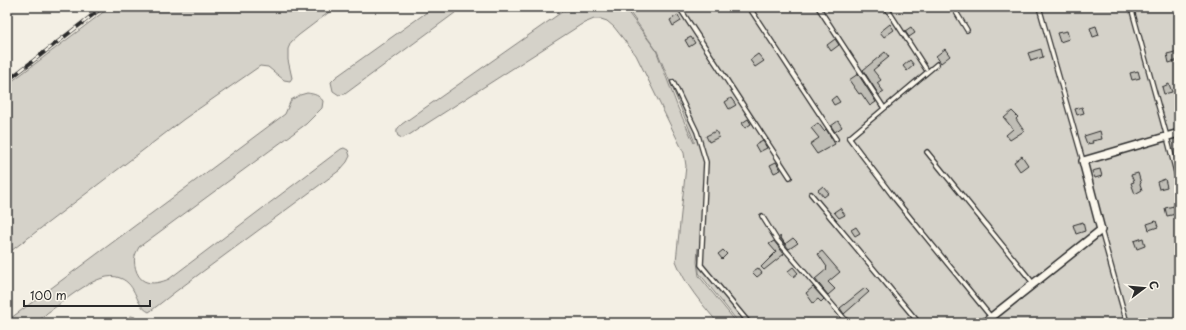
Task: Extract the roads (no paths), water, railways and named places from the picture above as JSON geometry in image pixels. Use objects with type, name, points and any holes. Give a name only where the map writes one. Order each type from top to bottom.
[{"type":"street","points":[[984,323],[1101,230],[1083,161],[1179,133]]},
{"type":"lane","points":[[679,7],[790,177]]},
{"type":"lane","points":[[749,7],[836,139]]},
{"type":"lane","points":[[818,7],[884,108]]},
{"type":"lane","points":[[886,7],[926,69]]},
{"type":"lane","points":[[953,7],[967,30]]},
{"type":"lane","points":[[1039,7],[1083,161]]},
{"type":"lane","points":[[1131,7],[1179,184]]},
{"type":"lane","points":[[937,64],[849,138],[895,200],[991,317]]},
{"type":"lane","points":[[672,82],[697,132],[706,162],[702,265],[748,323]]},
{"type":"lane","points":[[927,152],[1034,283]]},
{"type":"lane","points":[[811,194],[919,323]]},
{"type":"lane","points":[[762,216],[777,240],[848,323]]},
{"type":"lane","points":[[1101,230],[1127,323]]},
{"type":"railway","points":[[7,81],[103,7]]}]
